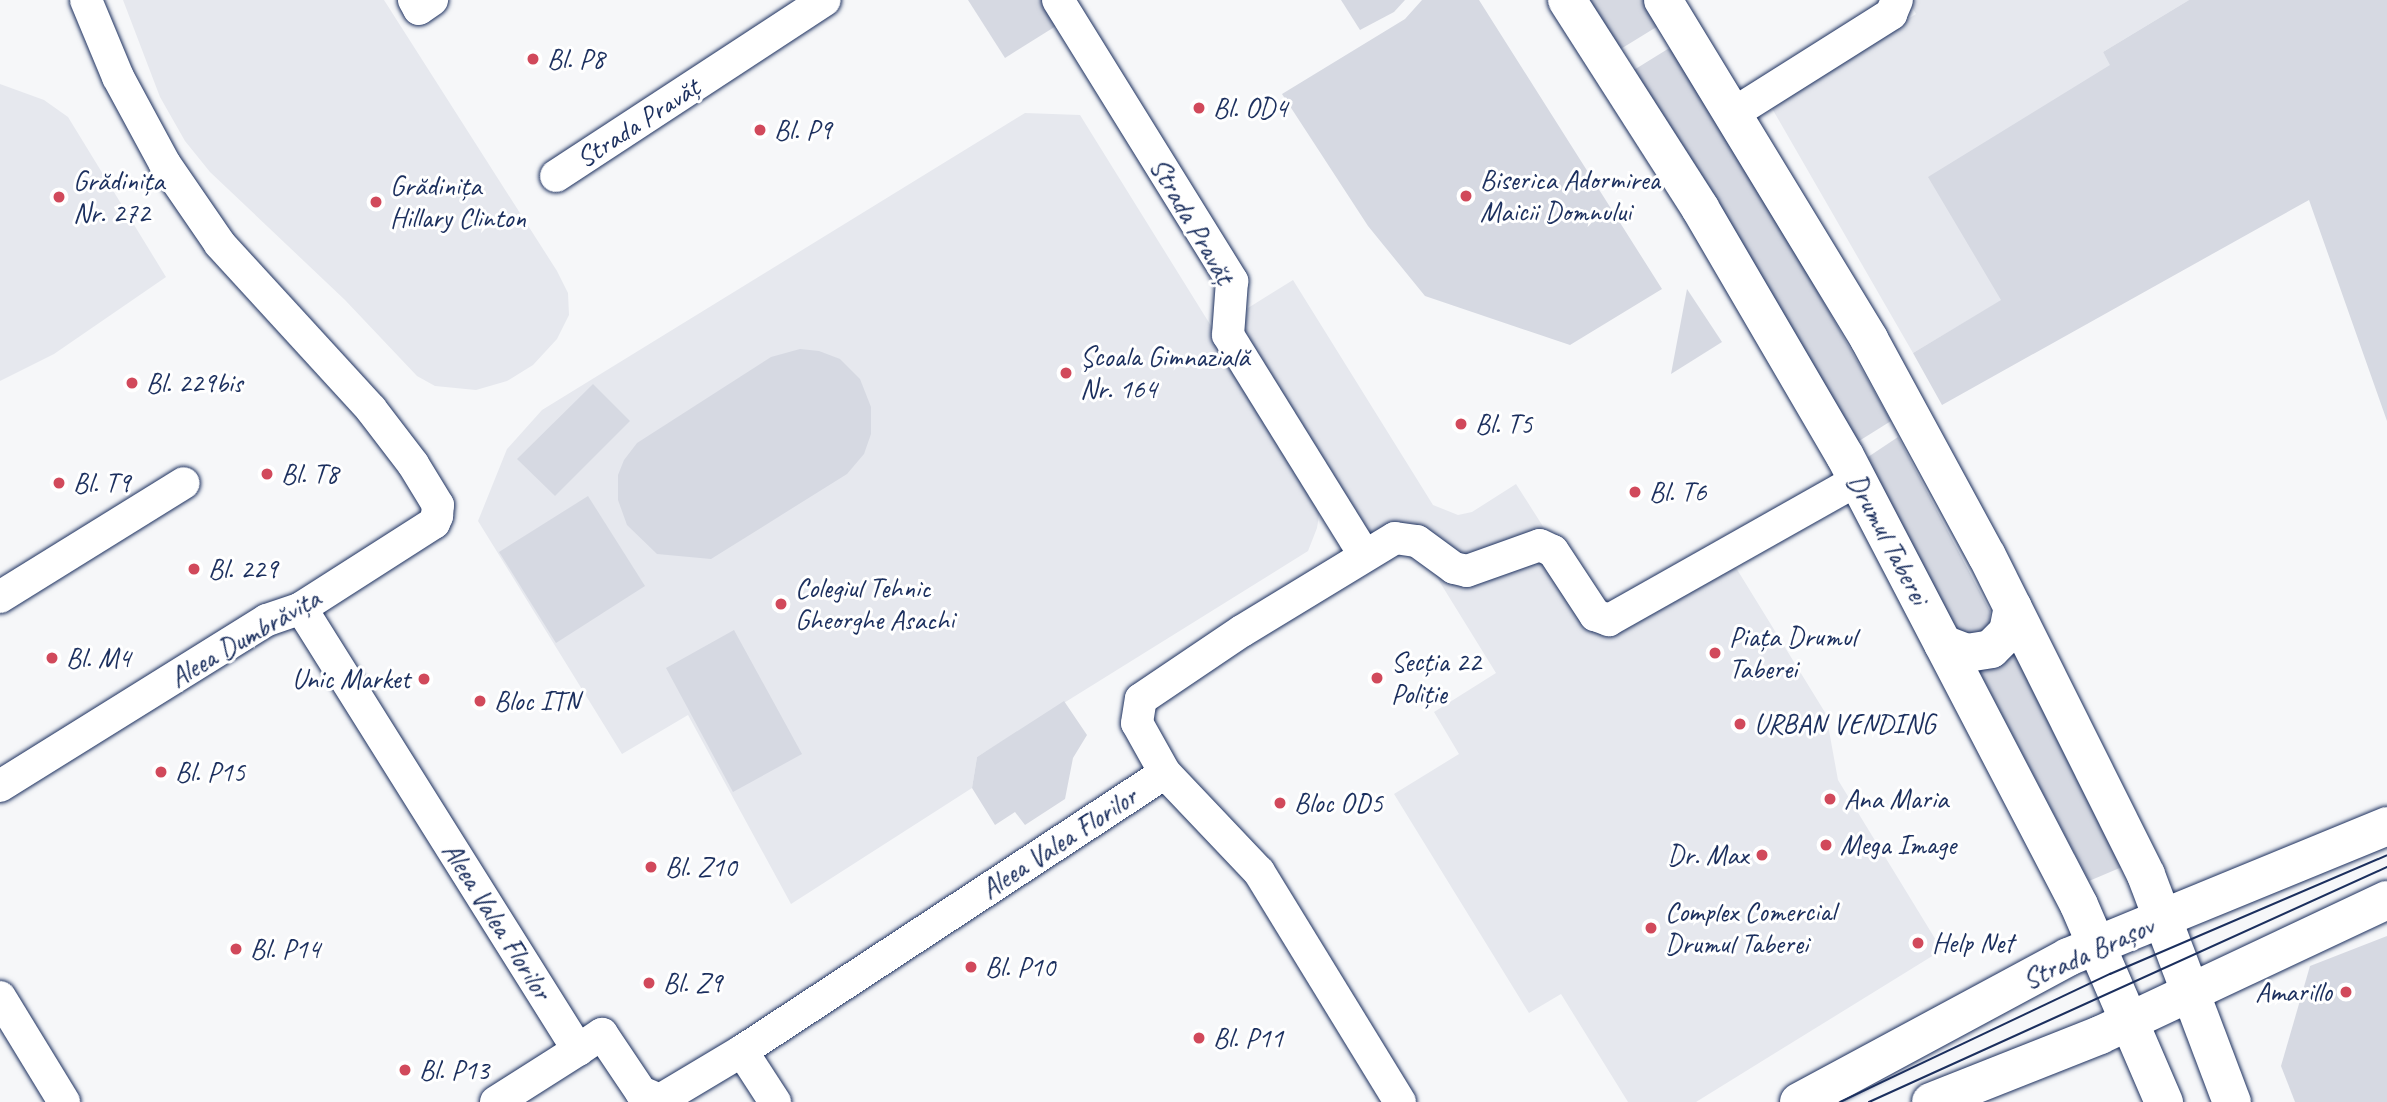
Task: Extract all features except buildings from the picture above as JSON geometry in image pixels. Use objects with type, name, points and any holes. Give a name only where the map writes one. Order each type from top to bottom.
[{"type":"main road","name":"Drumul Taberei","points":[[1567,0],[1700,208],[1857,480],[2097,946],[2164,1102]]},
{"type":"main road","points":[[1663,0],[1734,113],[1913,415],[2013,607],[2165,919],[2194,991],[2232,1102]]},
{"type":"main road","points":[[1943,644],[1967,653],[1991,649],[2008,632],[2013,607]]},
{"type":"main road","name":"Strada Brașov","points":[[1799,1102],[1926,1031],[2097,946],[2387,826]]},
{"type":"main road","points":[[1931,1102],[2130,1020],[2387,900]]},
{"type":"street","name":"Aleea Dumbrăvița","points":[[0,786],[267,620],[301,608],[434,523],[438,505],[414,464],[280,306],[220,244],[165,164],[118,76],[86,0]]},
{"type":"street","name":"Strada Pravăț","points":[[556,176],[825,0]]},
{"type":"street","name":"Strada Pravăț","points":[[1058,0],[1232,281],[1228,335],[1364,554]]},
{"type":"street","points":[[1734,113],[1891,14],[1898,0]]},
{"type":"street","name":"Aleea Valea Florilor","points":[[1400,1102],[1259,872],[1165,773],[1137,723],[1141,699],[1388,541],[1409,538],[1454,568],[1467,571],[1540,545],[1553,551],[1595,615],[1609,620],[1857,480]]},
{"type":"street","points":[[0,597],[184,482]]},
{"type":"street","name":"Aleea Valea Florilor","points":[[301,608],[578,1050],[603,1034],[641,1092],[660,1100],[742,1051],[1165,773]]},
{"type":"street","points":[[0,997],[64,1102]]},
{"type":"street","points":[[496,1102],[578,1050]]},
{"type":"street","points":[[742,1051],[775,1102]]},
{"type":"shaded area","name":"Grădinița Hillary Clinton","points":[[123,0],[384,0],[557,271],[568,293],[569,315],[557,339],[533,365],[507,381],[476,390],[435,386],[417,376],[345,300],[210,172],[185,141],[160,97]]},
{"type":"shaded area","points":[[968,0],[1050,0],[1064,21],[1005,58]]},
{"type":"shaded area","points":[[1341,0],[1405,0],[1394,12],[1360,30]]},
{"type":"shaded area","points":[[1422,0],[1479,0],[1662,289],[1570,345],[1425,296],[1368,226],[1282,94],[1405,19]]},
{"type":"shaded area","points":[[1586,0],[1648,0],[1663,23],[1619,50]]},
{"type":"shaded area","points":[[1908,0],[2189,0],[2103,52],[2111,65],[2002,300],[1913,353],[1770,105],[1916,14]]},
{"type":"shaded area","points":[[2189,0],[2387,0],[2387,421],[2309,200],[1942,405],[1913,353],[2001,300],[1928,177],[2110,65],[2103,52]]},
{"type":"shaded area","points":[[1671,47],[1777,220],[1891,421],[1851,446],[1629,73]]},
{"type":"shaded area","name":"Grădinița Nr. 272","points":[[0,84],[44,100],[68,117],[166,277],[54,354],[0,381]]},
{"type":"shaded area","points":[[1025,113],[1080,115],[1321,503],[1317,528],[1308,551],[977,757],[972,788],[791,904],[688,715],[622,754],[478,521],[507,449],[542,410]]},
{"type":"shaded area","points":[[1293,280],[1433,505],[1458,515],[1472,512],[1516,484],[1595,608],[1603,613],[1722,545],[1826,714],[1838,780],[1942,950],[1696,1102],[1628,1102],[1561,994],[1529,1013],[1394,794],[1459,754],[1434,712],[1496,673],[1420,550],[1413,547],[1380,561],[1240,334],[1248,308]]},
{"type":"shaded area","points":[[1687,289],[1722,342],[1671,374]]},
{"type":"shaded area","points":[[800,349],[819,351],[840,359],[860,379],[871,407],[871,434],[864,454],[847,474],[711,559],[657,554],[627,525],[618,500],[618,475],[624,460],[637,443],[771,357]]},
{"type":"shaded area","points":[[593,384],[630,421],[555,496],[517,459]]},
{"type":"shaded area","points":[[1898,437],[1990,611],[1989,635],[1953,635],[1859,463]]},
{"type":"shaded area","points":[[588,496],[645,586],[556,643],[499,552]]},
{"type":"shaded area","points":[[734,630],[802,754],[733,792],[666,668]]},
{"type":"shaded area","points":[[2018,639],[2122,867],[2089,881],[1976,665]]},
{"type":"shaded area","points":[[1064,701],[1087,735],[1073,758],[1065,799],[1025,825],[1015,812],[995,825],[972,788],[977,757]]},
{"type":"shaded area","points":[[2387,936],[2387,1102],[2295,1102],[2281,1066],[2310,966]]},
{"type":"tram line","points":[[1840,1102],[2110,974],[2387,855]]},
{"type":"tram line","points":[[1869,1102],[2387,867]]},
{"type":"place","name":"Bl. P8","points":[[533,59]]},
{"type":"place","name":"Bl. OD4","points":[[1199,108]]},
{"type":"place","name":"Bl. P9","points":[[760,130]]},
{"type":"place","name":"Biserica Adormirea Maicii Domnului","points":[[1466,196]]},
{"type":"place","name":"Grădinița Nr. 272","points":[[59,197]]},
{"type":"place","name":"Grădinița Hillary Clinton","points":[[376,202]]},
{"type":"place","name":"Școala Gimnazială Nr. 164","points":[[1066,373]]},
{"type":"place","name":"Bl. 229bis","points":[[132,383]]},
{"type":"place","name":"Bl. T5","points":[[1461,424]]},
{"type":"place","name":"Bl. T8","points":[[267,474]]},
{"type":"place","name":"Bl. T9","points":[[59,483]]},
{"type":"place","name":"Bl. T6","points":[[1635,492]]},
{"type":"place","name":"Bl. 229","points":[[194,569]]},
{"type":"place","name":"Colegiul Tehnic Gheorghe Asachi","points":[[781,604]]},
{"type":"place","name":"Piața Drumul Taberei","points":[[1715,653]]},
{"type":"place","name":"Bl. M4","points":[[52,658]]},
{"type":"place","name":"Secția 22 Poliție","points":[[1377,678]]},
{"type":"place","name":"Unic Market","points":[[424,679]]},
{"type":"place","name":"Bloc ITN","points":[[480,701]]},
{"type":"place","name":"URBAN VENDING","points":[[1740,724]]},
{"type":"place","name":"Bl. P15","points":[[161,772]]},
{"type":"place","name":"Ana Maria","points":[[1830,799]]},
{"type":"place","name":"Bloc OD5","points":[[1280,803]]},
{"type":"place","name":"Mega Image","points":[[1826,845]]},
{"type":"place","name":"Dr. Max","points":[[1762,855]]},
{"type":"place","name":"Bl. Z10","points":[[651,867]]},
{"type":"place","name":"Complex Comercial Drumul Taberei","points":[[1651,928]]},
{"type":"place","name":"Help Net","points":[[1918,943]]},
{"type":"place","name":"Bl. P14","points":[[236,949]]},
{"type":"place","name":"Bl. P10","points":[[971,967]]},
{"type":"place","name":"Bl. Z9","points":[[649,983]]},
{"type":"place","name":"Amarillo","points":[[2346,992]]},
{"type":"place","name":"Bl. P11","points":[[1199,1038]]},
{"type":"place","name":"Bl. P13","points":[[405,1070]]}]
